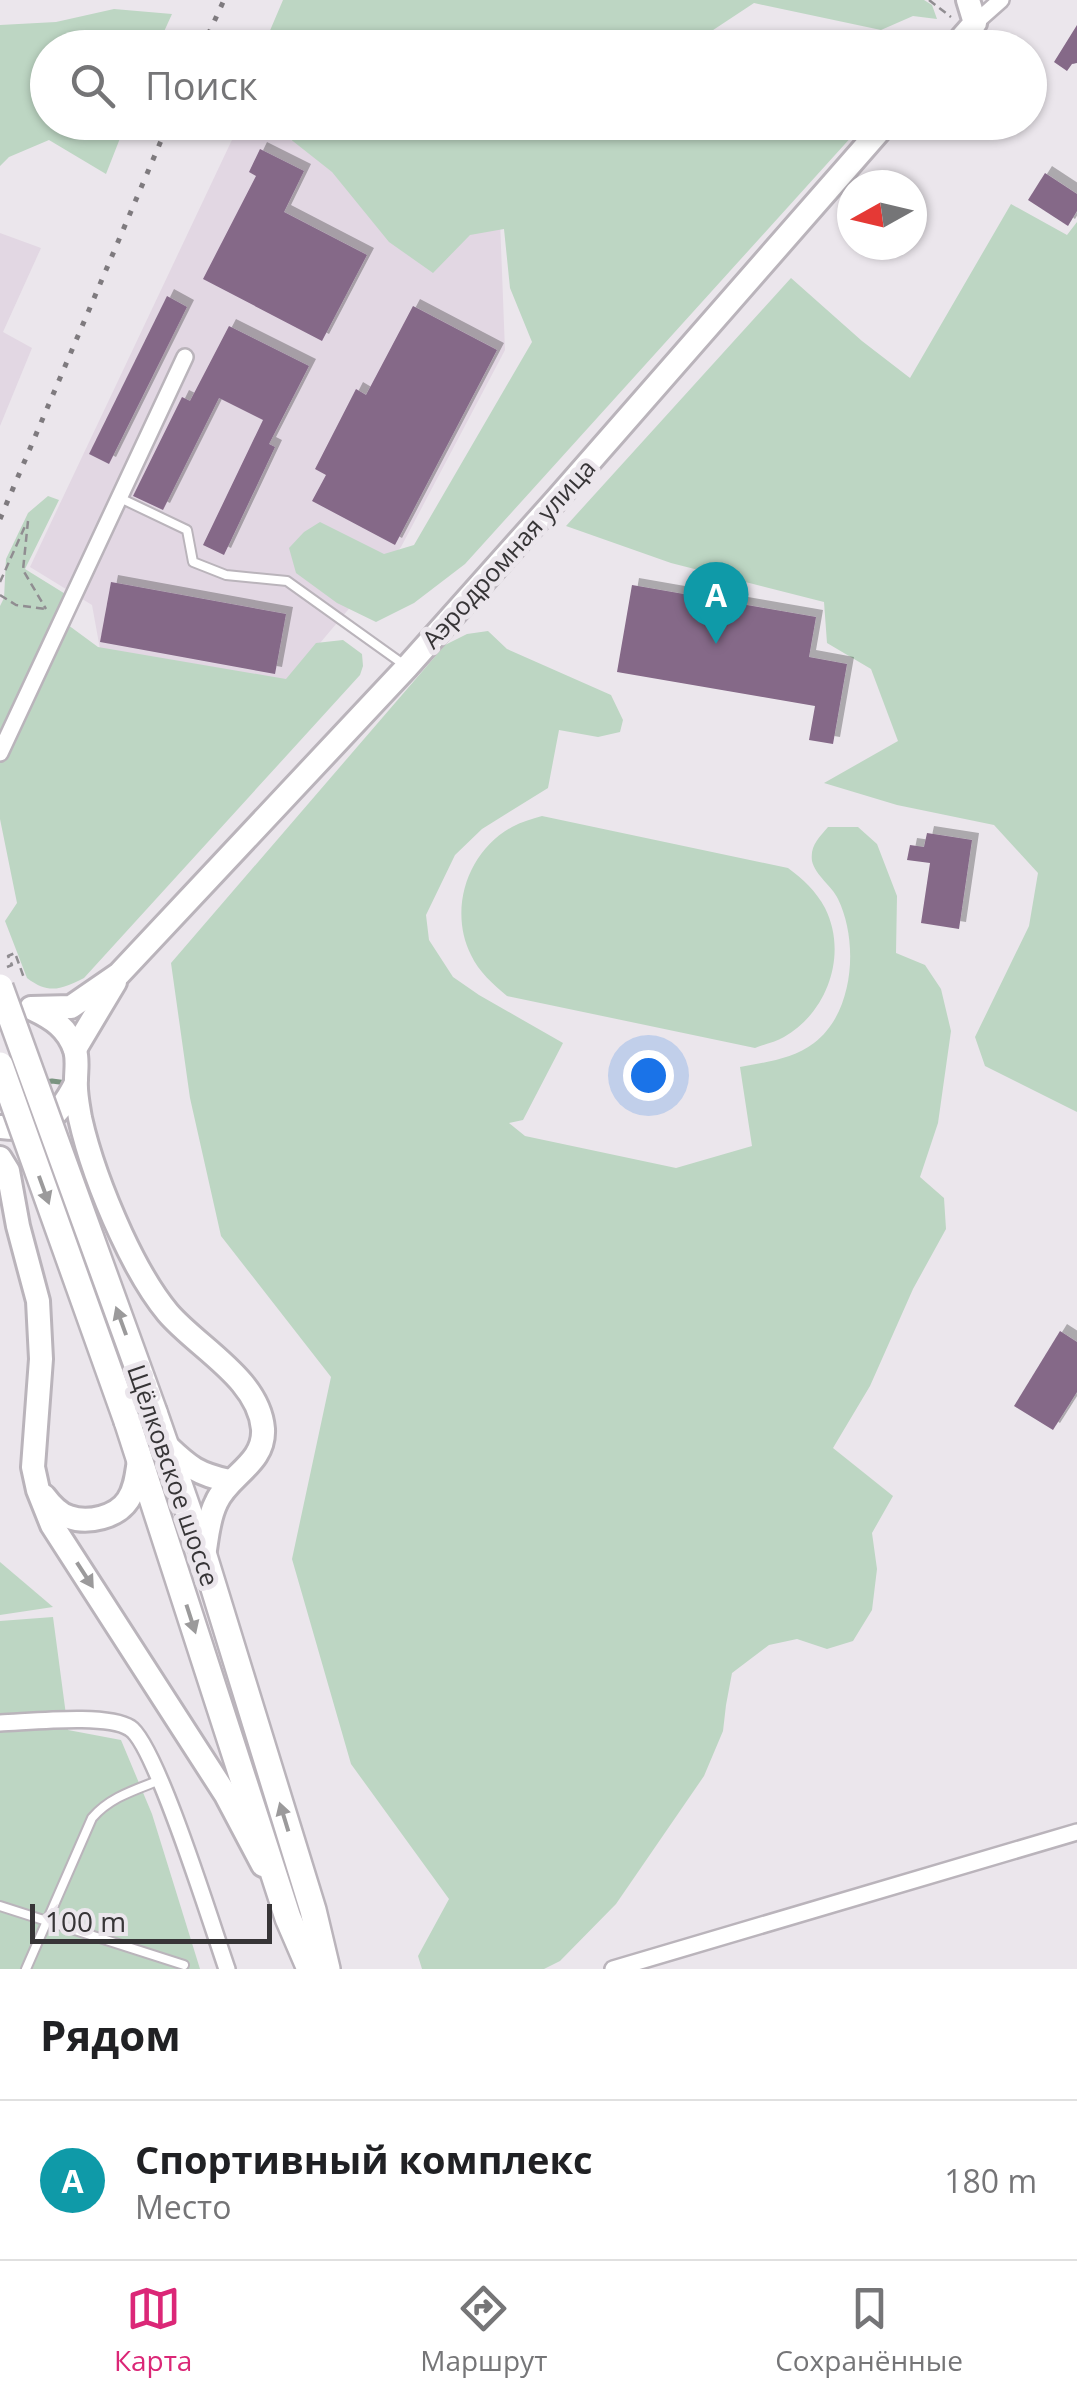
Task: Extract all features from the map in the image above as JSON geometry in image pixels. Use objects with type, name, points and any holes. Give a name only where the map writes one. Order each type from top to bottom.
[{"type":"main road","name":"Щёлковское шоссе","points":[[12,977],[204,1556],[313,1910],[327,1969]]},
{"type":"main road","name":"Щёлковское шоссе","points":[[0,1065],[126,1421],[288,1918],[310,1969]]},
{"type":"street","points":[[965,30],[968,0]]},
{"type":"street","points":[[969,30],[1001,0]]},
{"type":"street","name":"Аэродромная улица","points":[[119,974],[558,499],[871,140]]},
{"type":"street","points":[[0,752],[185,357]]},
{"type":"street","points":[[0,1009],[71,1007],[119,974]]},
{"type":"street","points":[[75,1048],[119,974]]},
{"type":"street","points":[[31,1008],[52,1018],[75,1048],[80,1118],[92,1162],[110,1210],[150,1288],[169,1314],[249,1391],[260,1412],[264,1433],[256,1456],[240,1475],[229,1481],[216,1504],[204,1556]]},
{"type":"street","points":[[76,1085],[64,1107],[45,1122],[11,1128],[12,1148],[4,1164],[38,1301],[41,1358],[33,1467],[38,1490],[52,1525],[226,1795],[288,1918]]},
{"type":"street","points":[[45,1122],[64,1132],[92,1162]]},
{"type":"street","points":[[167,1446],[203,1475],[229,1481]]},
{"type":"street","points":[[38,1490],[67,1517],[90,1520],[113,1514],[128,1501],[139,1460]]},
{"type":"street","points":[[0,1724],[116,1722],[130,1728],[143,1741],[227,1969]]},
{"type":"street","points":[[613,1969],[1077,1832]]},
{"type":"lane","points":[[120,498],[186,530],[193,562],[226,575],[286,582],[407,666]]},
{"type":"lane","points":[[26,1969],[92,1818],[112,1799],[160,1780]]},
{"type":"lane","points":[[0,1906],[184,1965]]},
{"type":"path","points":[[930,0],[961,30]]},
{"type":"path","points":[[0,582],[28,520],[22,570],[46,609]]},
{"type":"path","points":[[0,596],[16,606],[66,611]]},
{"type":"shaded area","points":[[232,140],[290,140],[328,151],[500,221],[505,350],[401,547],[288,681],[100,649],[92,605],[30,567]]},
{"type":"shaded area","points":[[0,233],[41,248],[3,332],[32,348],[0,426]]},
{"type":"green space","points":[[283,0],[924,0],[932,5],[937,19],[913,16],[881,30],[754,3],[713,30],[270,30]]},
{"type":"green space","points":[[114,9],[172,14],[165,30],[30,30],[30,140],[49,140],[9,157],[0,166],[0,25],[56,22]]},
{"type":"green space","points":[[49,140],[119,140],[106,174]]},
{"type":"green space","points":[[292,140],[849,140],[465,564],[414,603],[376,622],[337,603],[296,573],[289,548],[320,522],[384,554],[414,545],[532,342],[510,288],[504,229],[470,235],[433,273],[389,242],[332,172]]},
{"type":"green space","points":[[1011,204],[1067,235],[1077,222],[1077,1112],[985,1066],[975,1037],[1029,926],[1038,873],[994,825],[897,805],[824,783],[898,741],[871,669],[827,643],[824,602],[671,563],[566,526],[791,278],[910,378]]},
{"type":"green space","points":[[48,496],[59,500],[25,569],[75,600],[64,622],[98,647],[286,679],[316,643],[343,640],[362,654],[363,666],[360,675],[84,978],[56,988],[42,987],[27,978],[5,921],[17,903],[0,819],[0,606],[6,559],[28,513]]},
{"type":"green space","points":[[488,631],[507,649],[611,695],[623,720],[620,732],[598,737],[559,730],[548,788],[482,829],[455,855],[426,915],[429,940],[453,977],[563,1043],[523,1120],[509,1123],[525,1136],[676,1168],[752,1146],[740,1067],[788,1056],[814,1043],[838,1014],[845,996],[850,956],[845,916],[835,894],[814,866],[812,850],[828,827],[858,827],[877,844],[897,896],[896,953],[925,965],[941,989],[951,1031],[938,1123],[920,1177],[944,1198],[946,1229],[913,1289],[870,1386],[833,1448],[893,1496],[872,1533],[877,1569],[872,1610],[853,1641],[827,1649],[797,1639],[769,1645],[732,1673],[723,1731],[704,1776],[616,1904],[560,1961],[544,1969],[422,1969],[418,1956],[449,1899],[351,1764],[292,1559],[331,1377],[221,1236],[190,1098],[171,963],[445,645],[467,634]]},
{"type":"green space","points":[[542,816],[788,868],[818,896],[832,926],[834,962],[830,980],[812,1013],[784,1037],[755,1048],[507,996],[471,955],[464,937],[462,901],[466,883],[484,851],[512,827]]},
{"type":"green space","points":[[0,1562],[53,1607],[0,1615]]},
{"type":"green space","points":[[53,1617],[68,1730],[121,1740],[152,1814],[200,1969],[0,1969],[0,1621]]},
{"type":"building","points":[[1077,25],[1077,63],[1067,71],[1054,62]]},
{"type":"building","points":[[260,149],[304,171],[284,212],[367,255],[322,341],[203,279],[256,176],[249,172]]},
{"type":"building","points":[[1045,173],[1077,194],[1077,211],[1068,226],[1028,200]]},
{"type":"building","points":[[167,296],[187,307],[109,464],[89,454]]},
{"type":"building","points":[[413,306],[497,350],[395,545],[312,501],[326,475],[315,469],[356,389],[366,395]]},
{"type":"building","points":[[229,326],[309,366],[269,444],[275,447],[224,555],[203,545],[263,420],[219,398],[163,510],[133,496],[182,397],[190,401]]},
{"type":"building","points":[[111,582],[286,614],[275,674],[100,642]]},
{"type":"building","points":[[632,585],[816,617],[809,657],[847,664],[833,744],[809,740],[815,706],[617,672]]},
{"type":"building","points":[[927,833],[972,840],[959,929],[921,923],[930,863],[907,860],[910,845],[924,847]]},
{"type":"building","points":[[1060,1331],[1077,1342],[1077,1392],[1053,1430],[1014,1406]]},
{"type":"waterway","points":[[45,1082],[67,1083]]},
{"type":"railway","points":[[210,30],[224,0]]},
{"type":"railway","points":[[0,519],[161,140]]},
{"type":"place","name":"Спортивный комплекс","points":[[716,644]]}]
